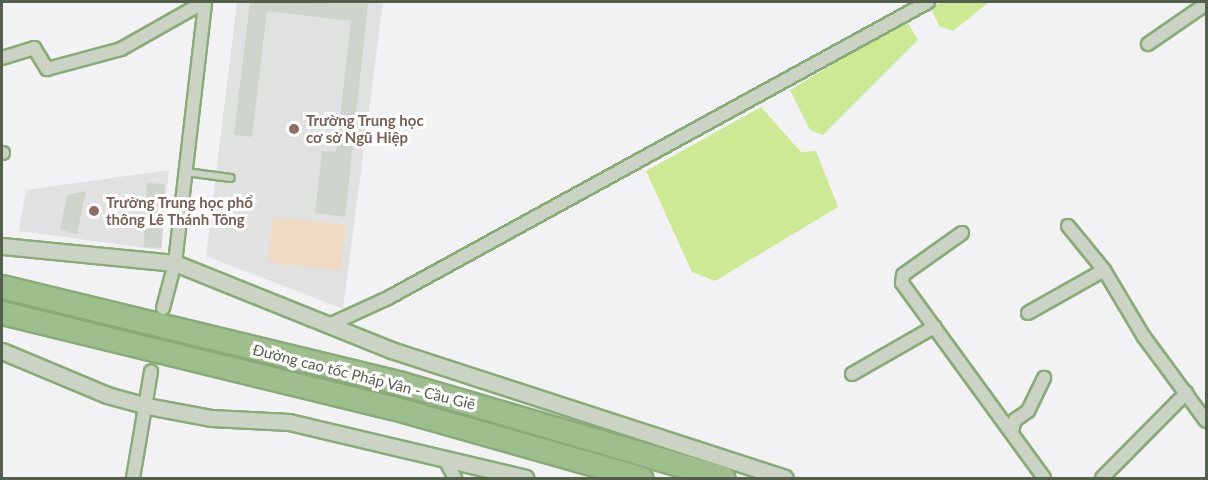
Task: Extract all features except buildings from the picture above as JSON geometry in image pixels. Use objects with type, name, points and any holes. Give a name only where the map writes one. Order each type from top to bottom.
[{"type":"highway","name":"Đường cao tốc Pháp Vân - Cầu Giẽ","points":[[2,286],[399,383],[723,478]]},
{"type":"highway","name":"Đường cao tốc Pháp Vân - Cầu Giẽ","points":[[2,313],[393,408],[641,478]]},
{"type":"street","points":[[2,58],[34,48],[47,69],[121,48],[205,2]]},
{"type":"street","points":[[163,308],[175,264],[178,214],[186,172],[205,2]]},
{"type":"street","points":[[329,326],[405,289],[928,2]]},
{"type":"street","points":[[1148,44],[1206,4]]},
{"type":"street","points":[[1068,226],[1104,270],[1143,337],[1206,421]]},
{"type":"street","points":[[962,233],[903,275],[902,283],[1044,478]]},
{"type":"street","points":[[2,246],[175,264],[391,350],[785,478]]},
{"type":"street","points":[[1028,313],[1104,270]]},
{"type":"street","points":[[852,374],[934,327]]},
{"type":"street","points":[[2,351],[107,395],[147,406],[212,418],[289,422],[525,478]]},
{"type":"street","points":[[133,478],[151,372]]},
{"type":"street","points":[[1012,431],[1015,420],[1028,411],[1044,378]]},
{"type":"street","points":[[1102,478],[1185,393]]},
{"type":"street","points":[[444,458],[455,478]]},
{"type":"lane","points":[[186,172],[231,178]]},
{"type":"shaded area","name":"Trường Trung học cơ sở Ngũ Hiệp","points":[[237,2],[383,2],[343,309],[206,256]]},
{"type":"shaded area","points":[[942,2],[989,2],[953,31],[939,26],[931,8]]},
{"type":"shaded area","points":[[906,20],[918,40],[823,135],[810,130],[790,90]]},
{"type":"shaded area","points":[[761,107],[801,152],[816,151],[838,207],[715,281],[692,272],[646,171]]},
{"type":"shaded area","name":"Trường Trung học phổ thông Lê Thánh Tông","points":[[169,170],[161,250],[19,231],[26,190]]},
{"type":"shaded area","points":[[273,217],[346,225],[341,270],[268,263]]},
{"type":"place","name":"Trường Trung học cơ sở Ngũ Hiệp","points":[[294,129]]},
{"type":"place","name":"Trường Trung học phổ thông Lê Thánh Tông","points":[[94,211]]}]
